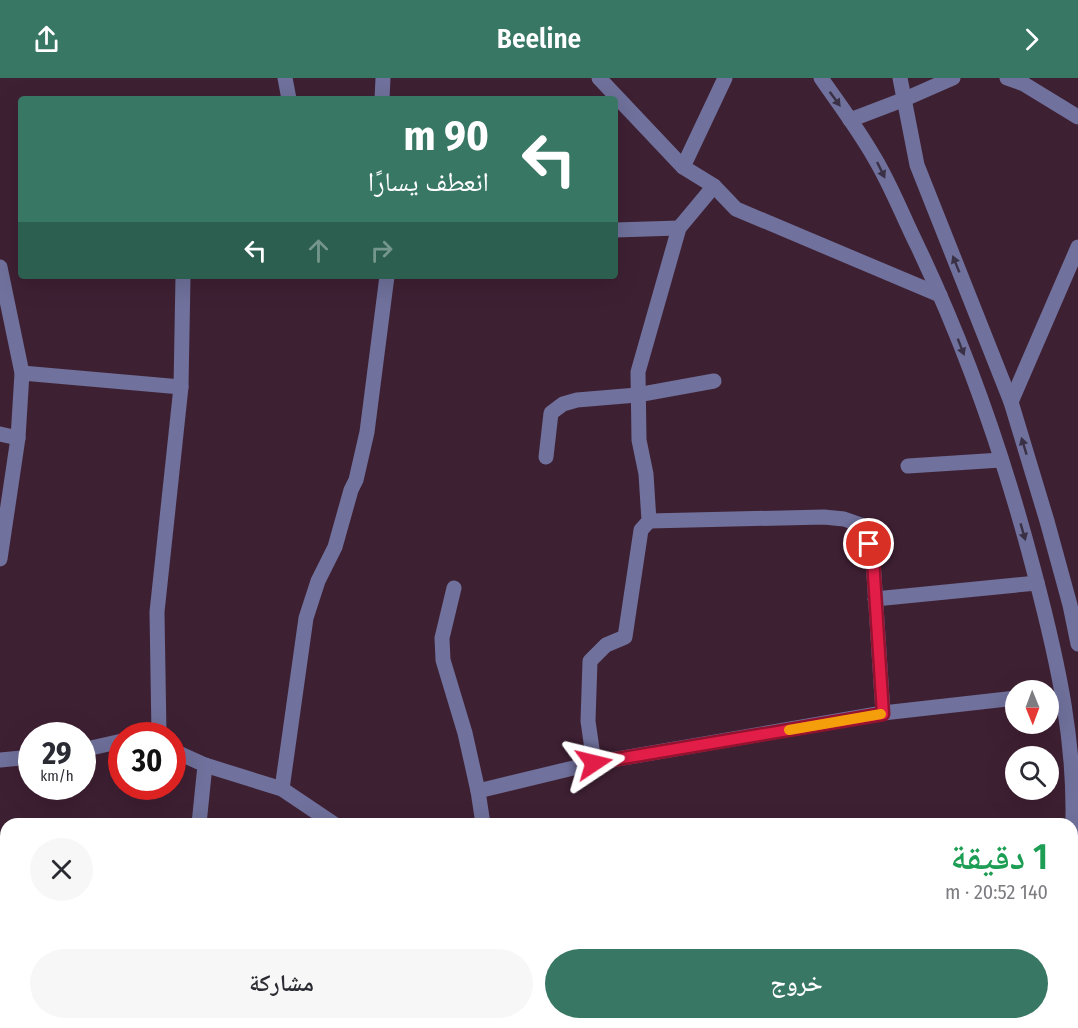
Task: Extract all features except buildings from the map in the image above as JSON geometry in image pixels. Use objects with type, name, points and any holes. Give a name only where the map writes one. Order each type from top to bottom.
[{"type":"street","points":[[285,78],[288,96]]},
{"type":"street","points":[[382,96],[383,78]]},
{"type":"street","points":[[599,78],[616,96]]},
{"type":"street","points":[[683,167],[724,78]]},
{"type":"street","points":[[820,78],[875,158],[940,295],[985,411],[1023,528],[1037,584],[1053,680]]},
{"type":"street","points":[[900,78],[917,165],[1011,402],[1047,521],[1078,644]]},
{"type":"street","points":[[850,120],[953,78]]},
{"type":"street","points":[[1007,78],[1025,81],[1078,117]]},
{"type":"street","points":[[618,98],[683,167],[714,186],[736,209],[940,295]]},
{"type":"street","points":[[594,763],[588,721],[590,661],[606,645],[626,638],[641,530],[649,521],[646,474],[639,440],[638,372],[644,344],[680,228],[714,186]]},
{"type":"street","points":[[618,230],[680,228]]},
{"type":"street","points":[[1011,402],[1078,248]]},
{"type":"street","points":[[0,267],[22,373],[18,438],[0,559]]},
{"type":"street","points":[[159,722],[158,612],[181,387],[183,279]]},
{"type":"street","points":[[282,789],[306,618],[318,581],[335,547],[356,480],[367,432],[387,279]]},
{"type":"street","points":[[22,373],[181,387]]},
{"type":"street","points":[[546,457],[551,413],[563,404],[577,400],[637,395],[714,381]]},
{"type":"street","points":[[0,434],[18,438]]},
{"type":"street","points":[[908,466],[1001,460]]},
{"type":"street","points":[[649,521],[824,517],[844,519],[864,526],[873,560],[883,714]]},
{"type":"street","points":[[875,599],[1037,584]]},
{"type":"street","points":[[454,588],[442,639],[443,660],[465,733],[482,818]]},
{"type":"street","points":[[478,791],[594,763],[883,714],[1005,699]]},
{"type":"street","points":[[1059,706],[1071,747],[1076,813]]},
{"type":"street","points":[[186,756],[205,765],[282,789],[325,818]]},
{"type":"street","points":[[0,760],[18,758]]},
{"type":"street","points":[[200,818],[205,765]]},
{"type":"slow traffic","points":[[789,730],[881,714]]},
{"type":"route","points":[[594,763],[883,714],[873,560],[869,544]]}]
